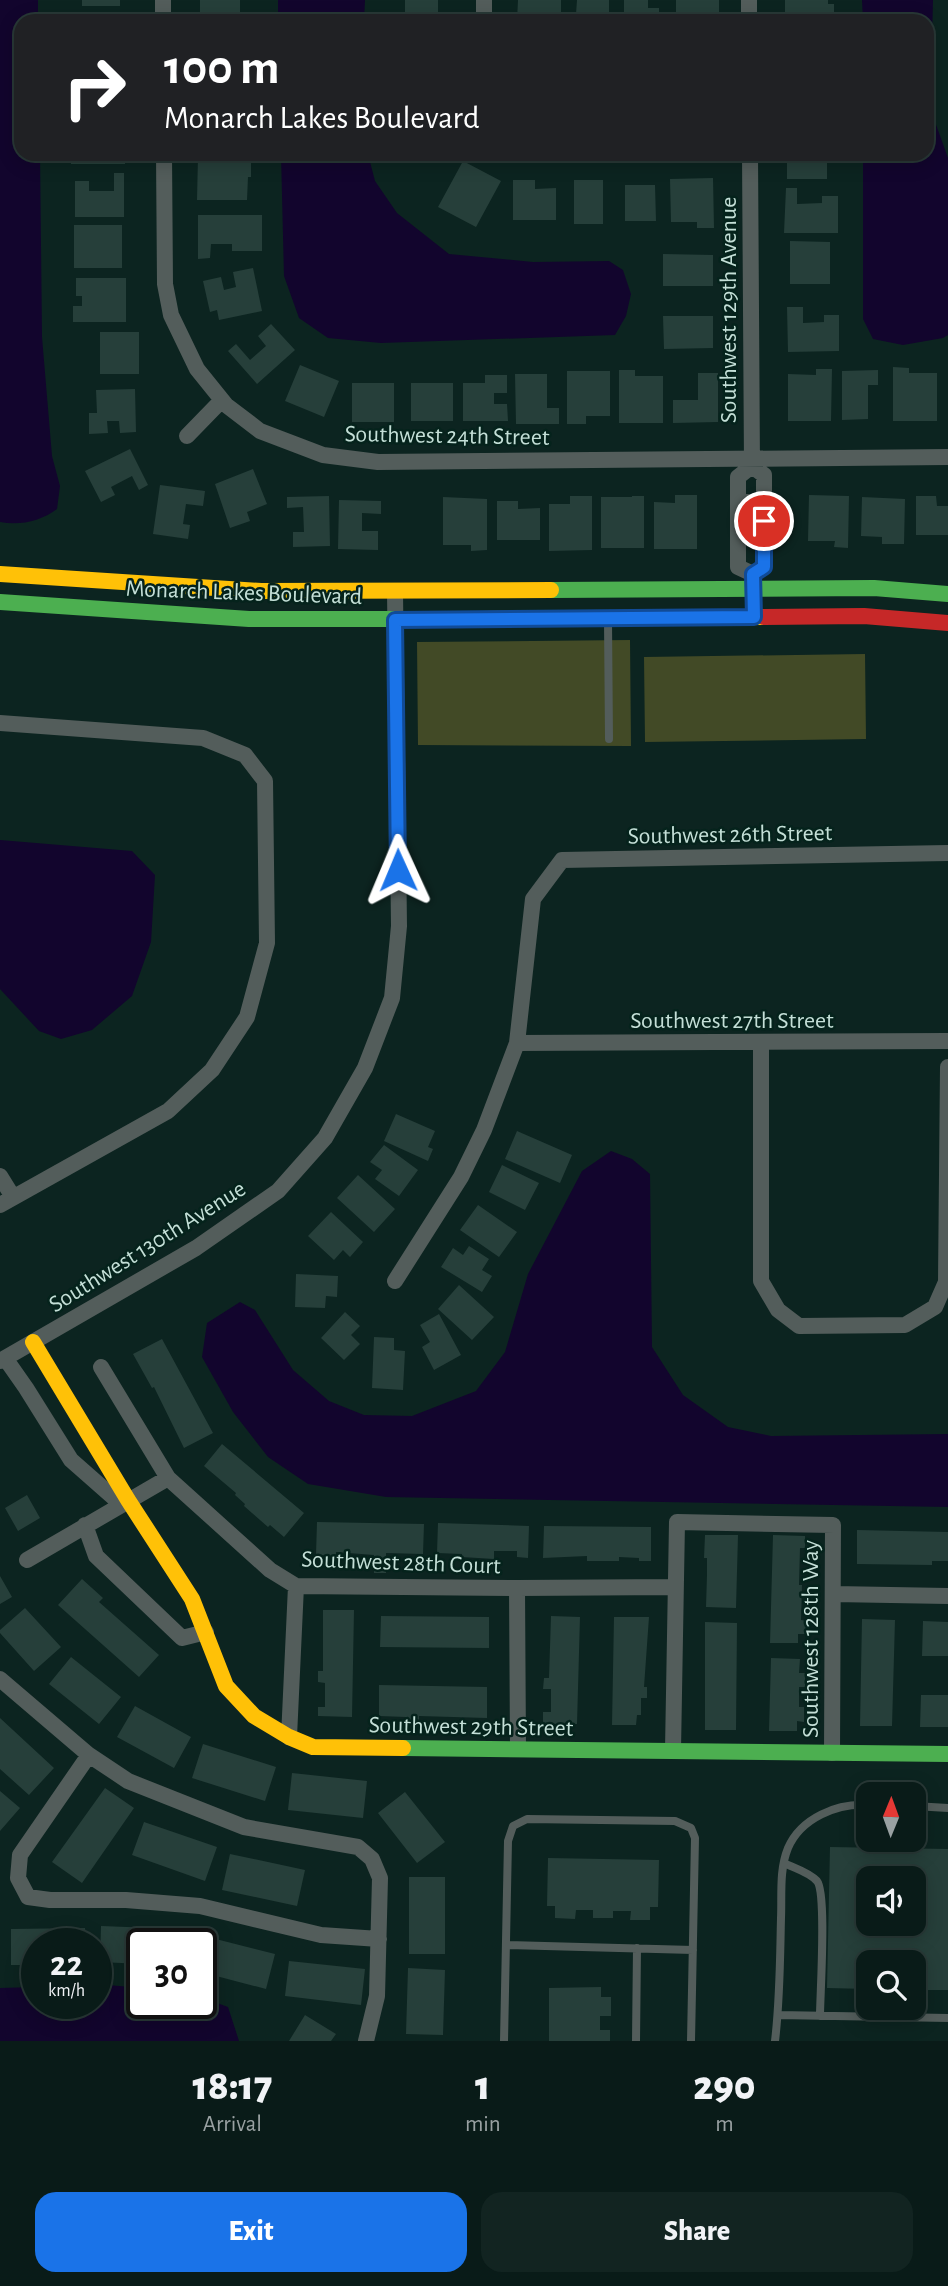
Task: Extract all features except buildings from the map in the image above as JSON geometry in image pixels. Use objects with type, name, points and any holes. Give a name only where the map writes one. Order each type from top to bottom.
[{"type":"street","name":"Southwest 24th Street","points":[[164,161],[165,284],[172,315],[197,369],[222,400],[260,431],[281,440],[323,455],[364,460],[752,461],[948,457]]},
{"type":"street","name":"Southwest 129th Avenue","points":[[750,161],[752,461],[764,475],[764,567],[753,582],[738,567],[738,477],[752,461]]},
{"type":"street","points":[[187,436],[222,400]]},
{"type":"street","name":"Monarch Lakes Boulevard","points":[[0,573],[261,591],[395,592],[753,582],[948,594]]},
{"type":"street","name":"Southwest 130th Avenue","points":[[3,1360],[196,1248],[278,1191],[325,1138],[365,1068],[392,998],[399,926],[395,592]]},
{"type":"street","name":"Monarch Lakes Boulevard","points":[[0,602],[249,619],[864,616],[948,623]]},
{"type":"street","points":[[0,723],[203,738],[245,755],[265,780],[267,943],[247,1017],[212,1070],[168,1111],[7,1201],[0,1176]]},
{"type":"street","name":"Southwest 26th Street","points":[[517,1043],[533,899],[562,860],[948,853]]},
{"type":"street","name":"Southwest 27th Street","points":[[517,1043],[948,1041]]},
{"type":"street","points":[[395,1280],[461,1177],[484,1130],[517,1043]]},
{"type":"street","points":[[761,1043],[761,1281],[778,1310],[799,1326],[905,1325],[935,1307],[946,1282],[948,1067]]},
{"type":"street","name":"Southwest 29th Street","points":[[33,1342],[128,1500],[192,1599],[226,1686],[254,1716],[289,1737],[313,1747],[948,1754]]},
{"type":"street","points":[[3,1360],[26,1388],[71,1460],[113,1497],[128,1500]]},
{"type":"street","name":"Southwest 28th Court","points":[[101,1367],[168,1478],[270,1570],[296,1586],[675,1587]]},
{"type":"street","points":[[39,1410],[65,1395]]},
{"type":"street","points":[[58,1442],[84,1427]]},
{"type":"street","points":[[27,1560],[168,1478]]},
{"type":"street","name":"Southwest 128th Way","points":[[675,1587],[677,1522],[833,1525],[832,1753]]},
{"type":"street","points":[[85,1525],[96,1556],[183,1638],[206,1632]]},
{"type":"street","points":[[289,1737],[296,1586]]},
{"type":"street","points":[[673,1750],[675,1587]]},
{"type":"street","points":[[517,1588],[518,1749]]},
{"type":"street","points":[[834,1594],[948,1596]]},
{"type":"street","points":[[0,1679],[89,1755],[128,1781],[244,1827],[359,1847],[372,1859],[380,1878],[379,1939],[377,1996],[366,2041]]},
{"type":"street","points":[[89,1755],[20,1855],[18,1878],[28,1897],[50,1900],[126,1900],[200,1906],[321,1935],[379,1939]]},
{"type":"lane","points":[[738,498],[764,498]]},
{"type":"lane","points":[[753,582],[754,617]]},
{"type":"lane","points":[[608,618],[608,739]]},
{"type":"lane","points":[[775,2041],[783,1863],[794,1838],[818,1816],[846,1806],[856,1806]]},
{"type":"lane","points":[[926,1807],[948,1808]]},
{"type":"lane","points":[[504,2041],[508,1841],[513,1826],[527,1819],[675,1821],[691,1828],[695,1838],[691,2041]]},
{"type":"lane","points":[[783,1863],[810,1875],[820,1884],[820,2016]]},
{"type":"lane","points":[[506,1945],[693,1950]]},
{"type":"lane","points":[[636,2041],[638,1948]]},
{"type":"lane","points":[[778,2015],[948,2018]]},
{"type":"green space","points":[[630,640],[631,746],[418,745],[417,642]]},
{"type":"green space","points":[[865,654],[866,739],[645,742],[644,657]]},
{"type":"shaded area","points":[[0,0],[38,0],[38,14],[14,14],[14,161],[40,161],[42,337],[52,456],[60,486],[57,509],[51,513],[23,523],[0,522]]},
{"type":"shaded area","points":[[278,0],[365,0],[364,14],[278,14]]},
{"type":"shaded area","points":[[862,0],[933,0],[933,14],[863,14]]},
{"type":"shaded area","points":[[934,119],[948,158],[948,335],[903,345],[873,339],[863,319],[863,161],[934,161]]},
{"type":"shaded area","points":[[281,161],[370,161],[375,181],[397,213],[449,254],[533,262],[609,261],[623,270],[631,294],[626,316],[615,335],[381,343],[328,338],[299,318],[284,276]]},
{"type":"shaded area","points":[[0,840],[132,851],[155,875],[151,942],[132,996],[92,1030],[61,1039],[39,1031],[0,989]]},
{"type":"shaded area","points":[[611,1151],[632,1159],[650,1174],[652,1347],[683,1395],[728,1427],[771,1436],[948,1434],[948,1507],[386,1497],[308,1484],[268,1457],[233,1412],[202,1357],[207,1323],[240,1302],[255,1310],[293,1370],[329,1401],[364,1415],[412,1416],[476,1391],[505,1352],[528,1274],[582,1171]]},
{"type":"shaded area","points":[[112,1985],[126,1987],[126,2019],[217,2019],[217,2003],[228,2007],[239,2041],[0,2041],[0,1988],[21,1987],[21,2019],[112,2019]]},
{"type":"traffic: fast","points":[[551,590],[874,588],[948,594]]},
{"type":"traffic: fast","points":[[0,602],[249,619],[482,619]]},
{"type":"traffic: fast","points":[[403,1748],[948,1754]]},
{"type":"traffic: slow","points":[[0,574],[261,591],[551,590]]},
{"type":"traffic: slow","points":[[482,619],[764,617]]},
{"type":"traffic: slow","points":[[33,1342],[128,1500],[192,1599],[226,1686],[254,1716],[289,1737],[313,1747],[403,1748]]},
{"type":"traffic: jam","points":[[764,617],[864,616],[948,623]]},
{"type":"route","points":[[398,870],[395,620],[754,617],[753,574],[764,567],[764,521]]}]
